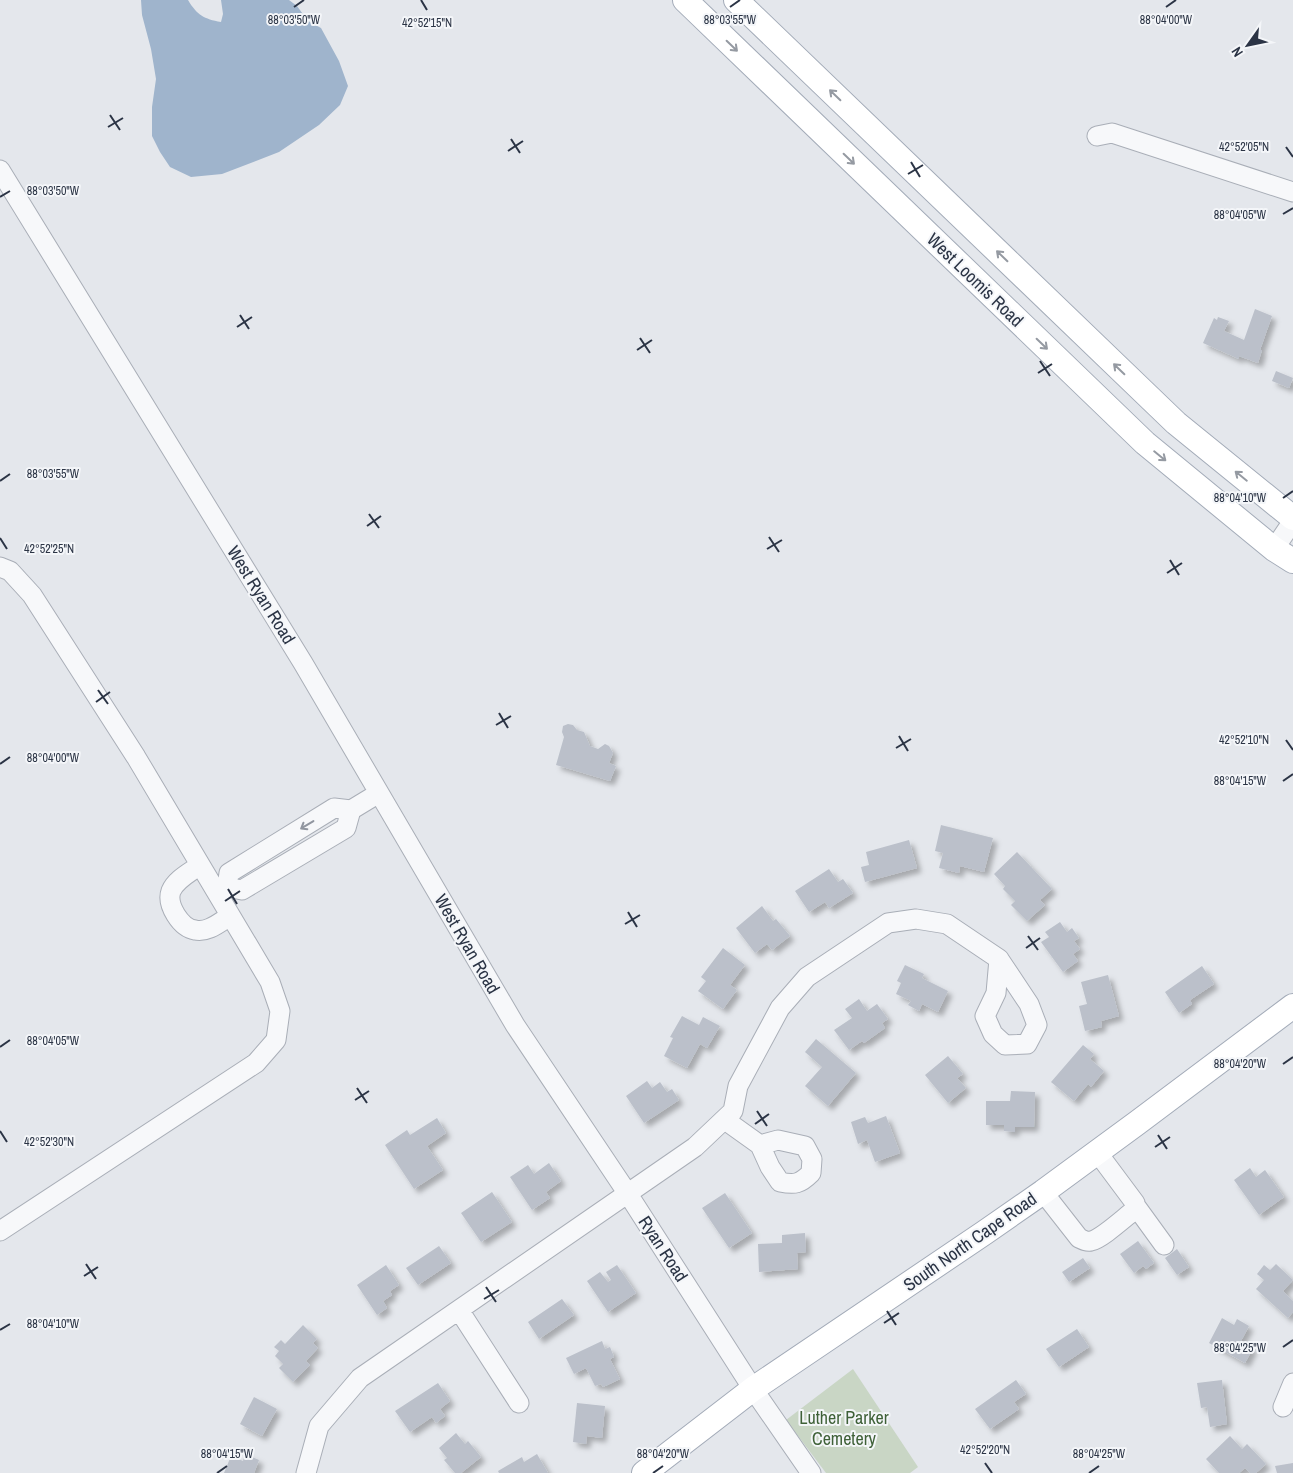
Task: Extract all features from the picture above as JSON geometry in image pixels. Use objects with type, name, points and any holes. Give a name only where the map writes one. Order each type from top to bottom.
[{"type":"main road","name":"West Loomis Road","points":[[685,0],[1145,443],[1284,555]]},
{"type":"main road","name":"West Loomis Road","points":[[736,0],[1176,423],[1293,519]]},
{"type":"main road","name":"South North Cape Road","points":[[644,1473],[753,1390],[1043,1192],[1293,1006]]},
{"type":"street","points":[[1097,136],[1112,133],[1293,192]]},
{"type":"street","name":"West Ryan Road","points":[[0,170],[298,655],[515,1025]]},
{"type":"street","points":[[1284,555],[1293,519]]},
{"type":"street","points":[[0,567],[10,571],[32,595],[136,757],[200,865],[222,890],[230,916],[270,982],[280,1011],[276,1040],[256,1063],[0,1231]]},
{"type":"street","points":[[222,890],[229,873],[334,808],[351,810],[379,793]]},
{"type":"street","points":[[200,865],[176,883],[170,892],[172,909],[180,922],[195,930],[209,929],[230,916]]},
{"type":"street","points":[[306,1473],[319,1426],[360,1378],[696,1147],[725,1120],[733,1112],[738,1086],[780,1008],[807,977],[888,923],[916,919],[947,924],[999,960]]},
{"type":"street","name":"Ryan Road","points":[[515,1025],[628,1194],[753,1390],[811,1473]]},
{"type":"street","points":[[725,1120],[760,1145]]},
{"type":"street","points":[[1097,1152],[1164,1244]]},
{"type":"street","points":[[1043,1192],[1079,1238],[1085,1241],[1091,1241],[1099,1237],[1132,1212],[1134,1205]]},
{"type":"street","points":[[459,1310],[520,1402]]},
{"type":"street","points":[[1283,1407],[1293,1383]]},
{"type":"green space","name":"Luther Parker Cemetery","points":[[853,1369],[918,1467],[910,1473],[826,1473],[786,1420]]},
{"type":"water","points":[[141,0],[188,0],[202,15],[221,22],[223,14],[221,0],[289,0],[297,6],[308,21],[321,28],[339,61],[348,86],[340,105],[319,125],[279,152],[222,174],[191,177],[170,167],[152,136],[152,107],[156,79],[151,49],[142,15]]},
{"type":"building","points":[[1255,309],[1272,316],[1260,350],[1262,350],[1258,363],[1239,356],[1239,359],[1203,343],[1214,318],[1217,320],[1218,317],[1229,321],[1224,331],[1244,340]]},
{"type":"building","points":[[1276,371],[1293,378],[1289,388],[1272,381]]},
{"type":"building","points":[[568,724],[584,732],[590,746],[598,749],[605,744],[609,746],[613,753],[609,763],[616,766],[610,781],[556,765],[564,737],[562,732],[563,726]]},
{"type":"building","points":[[941,825],[993,838],[984,872],[960,866],[959,873],[939,868],[943,853],[935,851]]},
{"type":"building","points":[[909,840],[917,868],[865,882],[861,867],[869,865],[866,852]]},
{"type":"building","points":[[1017,852],[1052,889],[1040,900],[1045,905],[1027,921],[1011,905],[1015,901],[1003,889],[1005,886],[994,874]]},
{"type":"building","points":[[829,869],[838,882],[843,879],[853,893],[829,908],[825,902],[809,912],[795,891]]},
{"type":"building","points":[[762,906],[773,921],[776,919],[790,936],[772,950],[767,944],[755,953],[736,928]]},
{"type":"building","points":[[1060,922],[1067,932],[1072,928],[1079,938],[1074,941],[1080,949],[1073,954],[1078,961],[1063,972],[1041,942],[1049,937],[1045,932]]},
{"type":"building","points":[[723,948],[745,965],[730,985],[737,990],[723,1009],[698,991],[706,981],[701,977]]},
{"type":"building","points":[[905,965],[924,974],[922,978],[948,991],[938,1012],[922,1004],[919,1011],[908,1005],[911,1001],[896,994],[901,983],[897,981]]},
{"type":"building","points":[[1202,966],[1214,984],[1190,1000],[1192,1004],[1179,1013],[1165,992]]},
{"type":"building","points":[[1108,975],[1119,1016],[1101,1021],[1102,1027],[1085,1031],[1079,1006],[1087,1004],[1081,982]]},
{"type":"building","points":[[859,999],[867,1011],[877,1004],[888,1019],[882,1023],[885,1028],[864,1043],[862,1041],[849,1050],[834,1030],[852,1018],[845,1009]]},
{"type":"building","points":[[682,1016],[699,1025],[703,1017],[720,1026],[707,1048],[700,1044],[687,1068],[664,1056],[673,1038],[670,1037]]},
{"type":"building","points":[[816,1039],[856,1073],[828,1106],[805,1086],[822,1067],[805,1052]]},
{"type":"building","points":[[1083,1045],[1094,1054],[1090,1059],[1104,1071],[1091,1087],[1088,1084],[1074,1101],[1051,1082]]},
{"type":"building","points":[[948,1056],[963,1074],[957,1078],[966,1088],[948,1103],[925,1075]]},
{"type":"building","points":[[647,1081],[652,1088],[660,1082],[667,1092],[672,1089],[679,1100],[644,1123],[626,1096]]},
{"type":"building","points":[[1011,1091],[1035,1092],[1034,1127],[1015,1127],[1015,1132],[1004,1131],[1004,1125],[986,1125],[986,1101],[1010,1101]]},
{"type":"building","points":[[886,1116],[900,1153],[875,1162],[867,1140],[858,1144],[851,1122],[865,1117],[868,1123]]},
{"type":"building","points":[[437,1118],[446,1133],[427,1146],[443,1170],[414,1189],[385,1145],[407,1130],[410,1135]]},
{"type":"building","points":[[549,1163],[561,1181],[546,1192],[550,1198],[532,1210],[510,1177],[528,1165],[534,1174]]},
{"type":"building","points":[[1250,1168],[1256,1177],[1265,1170],[1284,1197],[1259,1215],[1234,1180]]},
{"type":"building","points":[[492,1192],[512,1222],[481,1242],[461,1213]]},
{"type":"building","points":[[725,1193],[752,1233],[729,1248],[702,1208]]},
{"type":"building","points":[[805,1233],[806,1252],[797,1253],[798,1269],[759,1272],[758,1244],[782,1243],[782,1235]]},
{"type":"building","points":[[1138,1241],[1154,1263],[1146,1269],[1143,1266],[1134,1273],[1120,1254]]},
{"type":"building","points":[[439,1246],[451,1263],[418,1285],[406,1268]]},
{"type":"building","points":[[1177,1249],[1189,1267],[1177,1275],[1165,1258]]},
{"type":"building","points":[[1083,1258],[1090,1268],[1069,1282],[1062,1272]]},
{"type":"building","points":[[1276,1264],[1293,1280],[1283,1291],[1293,1301],[1293,1312],[1288,1318],[1256,1289],[1264,1280],[1257,1274],[1264,1265],[1270,1270]]},
{"type":"building","points":[[386,1265],[399,1285],[390,1291],[392,1295],[383,1301],[387,1308],[377,1315],[357,1285]]},
{"type":"building","points":[[617,1265],[636,1293],[608,1312],[587,1281],[600,1272],[608,1282],[611,1280],[606,1272]]},
{"type":"building","points":[[562,1299],[574,1315],[539,1339],[528,1322]]},
{"type":"building","points":[[1222,1318],[1234,1325],[1237,1319],[1249,1326],[1241,1341],[1253,1348],[1245,1363],[1209,1343]]},
{"type":"building","points":[[303,1325],[317,1339],[313,1343],[318,1348],[306,1361],[310,1365],[293,1382],[279,1368],[283,1364],[275,1356],[279,1351],[274,1347],[281,1340],[285,1344]]},
{"type":"building","points":[[1077,1329],[1089,1347],[1059,1367],[1046,1349]]},
{"type":"building","points":[[602,1341],[605,1349],[610,1347],[614,1357],[610,1359],[620,1379],[603,1387],[601,1384],[595,1386],[586,1368],[574,1374],[566,1358]]},
{"type":"building","points":[[1016,1380],[1026,1394],[1014,1402],[1019,1409],[990,1429],[975,1409]]},
{"type":"building","points":[[1222,1380],[1227,1424],[1210,1427],[1207,1407],[1201,1408],[1197,1383]]},
{"type":"building","points":[[438,1383],[450,1401],[440,1409],[445,1416],[436,1423],[432,1417],[410,1432],[395,1411]]},
{"type":"building","points":[[254,1397],[277,1409],[262,1436],[240,1424]]},
{"type":"building","points":[[577,1403],[605,1406],[602,1438],[587,1436],[586,1444],[573,1442]]},
{"type":"building","points":[[456,1433],[465,1444],[468,1441],[481,1457],[461,1473],[455,1473],[444,1460],[447,1458],[439,1448]]},
{"type":"building","points":[[1230,1436],[1242,1449],[1247,1444],[1266,1464],[1256,1473],[1250,1473],[1245,1468],[1239,1473],[1219,1473],[1206,1459]]},
{"type":"building","points":[[245,1454],[259,1460],[254,1473],[224,1473],[231,1456],[243,1461]]},
{"type":"building","points":[[537,1454],[548,1473],[499,1473],[498,1471],[522,1457],[524,1462]]},
{"type":"building","points":[[1293,1463],[1293,1473],[1277,1473],[1275,1466]]}]
